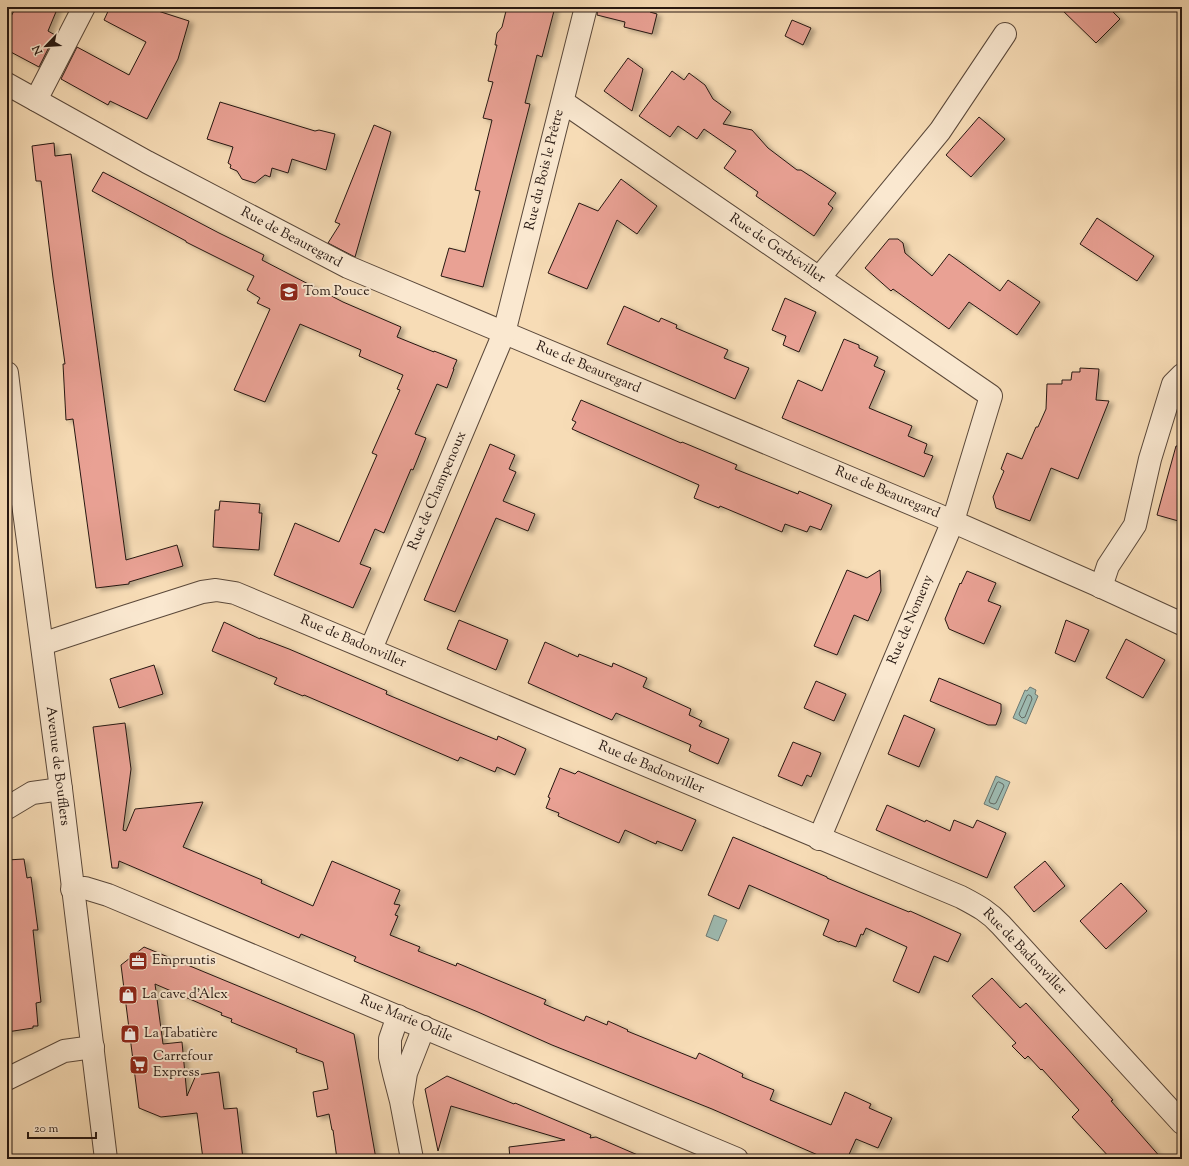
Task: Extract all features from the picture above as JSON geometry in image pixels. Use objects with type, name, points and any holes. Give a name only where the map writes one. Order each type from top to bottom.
[{"type":"street","points":[[36,100],[84,7]]},
{"type":"street","name":"Rue du Bois le Prêtre","points":[[504,333],[586,7]]},
{"type":"street","points":[[819,278],[940,131],[1005,34]]},
{"type":"street","name":"Rue de Beauregard","points":[[7,84],[147,162],[348,268],[953,521],[1182,624]]},
{"type":"street","name":"Rue de Gerbéviller","points":[[563,102],[991,396]]},
{"type":"street","name":"Rue de Champenoux","points":[[371,649],[504,333]]},
{"type":"street","name":"Avenue de Boufflers","points":[[7,373],[13,482],[42,644],[106,1159]]},
{"type":"street","points":[[1101,587],[1108,566],[1135,525],[1150,459],[1173,384],[1182,375]]},
{"type":"street","name":"Rue de Nomeny","points":[[820,839],[953,521],[991,396]]},
{"type":"street","name":"Rue de Badonviller","points":[[42,644],[169,602],[202,592],[216,590],[235,593],[371,649],[961,897],[980,907],[990,914],[1182,1123]]},
{"type":"street","points":[[7,808],[32,793],[61,789]]},
{"type":"street","name":"Rue Marie Odile","points":[[72,889],[84,888],[108,895],[737,1159]]},
{"type":"street","points":[[398,1016],[390,1039],[390,1048],[412,1159]]},
{"type":"street","points":[[401,1101],[406,1073],[424,1027]]},
{"type":"street","points":[[7,1079],[64,1051],[92,1047]]},
{"type":"water","points":[[1030,687],[1036,690],[1035,694],[1038,696],[1026,724],[1013,718],[1025,690],[1027,691]]},
{"type":"water","points":[[996,776],[1010,782],[998,810],[984,804]]},
{"type":"water","points":[[714,915],[727,920],[718,941],[706,936]]},
{"type":"building","points":[[16,7],[58,7],[48,31],[55,35],[39,67],[7,50],[7,24]]},
{"type":"building","points":[[110,7],[159,7],[158,11],[189,21],[178,59],[147,119],[110,101],[108,105],[61,79],[77,47],[129,75],[146,42],[104,20]]},
{"type":"building","points":[[507,7],[555,7],[542,57],[537,55],[525,103],[530,104],[483,287],[441,276],[449,248],[465,252],[480,191],[475,190],[492,120],[483,118],[493,82],[488,81],[497,45],[495,45],[497,33],[502,27]]},
{"type":"building","points":[[598,7],[651,7],[650,12],[657,14],[652,34],[624,27],[625,22],[597,15]]},
{"type":"building","points":[[1059,7],[1108,7],[1120,19],[1096,43]]},
{"type":"building","points":[[792,20],[811,28],[803,45],[785,36]]},
{"type":"building","points":[[628,58],[643,69],[632,111],[604,91]]},
{"type":"building","points":[[672,71],[684,80],[689,73],[705,85],[713,99],[731,112],[723,124],[752,130],[768,148],[797,170],[801,170],[836,193],[828,204],[833,208],[814,236],[756,196],[758,192],[724,168],[736,151],[704,129],[697,139],[678,126],[670,137],[639,116]]},
{"type":"building","points":[[220,102],[315,131],[319,130],[335,134],[326,170],[292,159],[288,173],[272,168],[270,177],[265,175],[255,183],[242,179],[237,171],[230,168],[231,165],[228,163],[233,147],[207,139]]},
{"type":"building","points":[[979,117],[1005,139],[971,177],[946,155]]},
{"type":"building","points":[[374,125],[391,132],[355,257],[328,243],[340,224],[335,222]]},
{"type":"building","points":[[54,143],[55,156],[71,154],[126,560],[177,545],[183,566],[129,582],[129,584],[96,588],[73,419],[66,420],[63,364],[65,364],[41,181],[36,181],[32,146]]},
{"type":"building","points":[[103,172],[264,255],[262,260],[343,302],[401,327],[397,337],[457,360],[447,388],[437,384],[415,434],[426,438],[384,533],[375,529],[360,564],[371,568],[353,608],[274,575],[295,523],[339,542],[377,455],[372,453],[400,390],[397,389],[403,375],[359,356],[361,350],[300,324],[265,402],[234,390],[270,309],[257,303],[260,298],[247,290],[254,276],[186,242],[92,191]]},
{"type":"building","points":[[621,179],[657,206],[637,234],[617,220],[587,289],[548,273],[579,203],[598,211]]},
{"type":"building","points":[[1097,218],[1154,256],[1137,281],[1080,244]]},
{"type":"building","points":[[889,239],[898,239],[903,243],[905,253],[932,276],[949,254],[1000,291],[1008,280],[1040,302],[1017,335],[969,302],[949,329],[893,289],[891,291],[865,268]]},
{"type":"building","points":[[785,298],[816,312],[799,352],[783,345],[786,336],[772,330]]},
{"type":"building","points":[[624,306],[659,322],[661,318],[677,325],[676,328],[728,350],[724,358],[749,368],[735,399],[607,344]]},
{"type":"building","points":[[844,339],[859,345],[859,348],[878,357],[874,366],[885,371],[869,408],[912,426],[908,436],[927,444],[924,453],[933,456],[924,477],[782,418],[798,380],[822,391]]},
{"type":"building","points":[[1080,368],[1099,369],[1096,400],[1109,401],[1078,479],[1051,468],[1030,521],[996,508],[993,497],[1004,471],[1001,469],[1007,453],[1022,459],[1036,427],[1038,427],[1046,409],[1047,384],[1062,384],[1062,380],[1071,380],[1072,372],[1080,372]]},
{"type":"building","points":[[581,400],[681,443],[682,442],[737,465],[735,469],[798,494],[799,491],[832,505],[821,530],[810,526],[807,532],[785,524],[782,532],[720,506],[719,508],[694,498],[699,485],[572,429],[576,422],[572,420]]},
{"type":"building","points":[[490,444],[515,455],[509,469],[516,472],[503,501],[535,514],[528,531],[496,518],[455,612],[424,600]]},
{"type":"building","points":[[1176,446],[1182,446],[1182,522],[1157,515]]},
{"type":"building","points":[[220,501],[260,504],[259,513],[262,513],[259,550],[213,547],[215,510],[219,510]]},
{"type":"building","points":[[847,570],[867,578],[880,570],[881,591],[868,621],[854,615],[837,655],[814,646]]},
{"type":"building","points":[[967,571],[996,583],[988,601],[1001,606],[984,644],[949,629],[945,619],[960,583],[961,584]]},
{"type":"building","points":[[459,620],[508,640],[496,670],[447,649]]},
{"type":"building","points":[[1066,620],[1089,630],[1075,662],[1055,653]]},
{"type":"building","points":[[224,622],[260,639],[289,649],[387,691],[386,694],[497,740],[498,736],[526,749],[515,775],[497,767],[495,772],[460,757],[458,761],[304,695],[303,696],[274,684],[277,678],[212,651]]},
{"type":"building","points":[[1126,639],[1165,660],[1143,698],[1106,678]]},
{"type":"building","points":[[545,642],[578,657],[579,654],[612,667],[613,663],[647,678],[643,687],[691,709],[689,715],[702,721],[699,726],[729,739],[718,764],[689,751],[691,745],[616,713],[612,720],[528,683]]},
{"type":"building","points":[[154,665],[163,694],[119,708],[110,679]]},
{"type":"building","points":[[939,678],[1001,704],[1001,712],[996,725],[988,725],[930,701]]},
{"type":"building","points":[[816,681],[846,694],[834,721],[804,708]]},
{"type":"building","points":[[904,715],[935,729],[919,767],[888,754]]},
{"type":"building","points":[[125,723],[131,769],[123,830],[126,831],[135,809],[203,802],[183,847],[262,880],[261,883],[313,906],[332,861],[400,890],[394,904],[400,905],[395,915],[398,916],[390,935],[420,947],[418,951],[456,966],[457,963],[546,1000],[544,1004],[584,1021],[586,1016],[607,1025],[608,1021],[628,1030],[627,1031],[696,1059],[699,1053],[743,1074],[742,1077],[774,1090],[770,1100],[831,1125],[845,1092],[871,1104],[869,1108],[892,1118],[878,1148],[856,1139],[847,1159],[827,1159],[712,1109],[552,1045],[478,1012],[354,961],[356,957],[301,934],[299,938],[119,861],[118,868],[112,868],[93,727]]},
{"type":"building","points":[[793,742],[821,753],[811,777],[807,775],[802,786],[778,776]]},
{"type":"building","points":[[560,768],[575,774],[578,771],[696,820],[682,851],[657,841],[656,844],[625,830],[619,843],[558,816],[559,813],[546,808],[550,798],[548,797]]},
{"type":"building","points":[[887,805],[925,822],[926,820],[950,831],[954,820],[973,828],[977,820],[1006,833],[987,878],[876,830]]},
{"type":"building","points":[[733,837],[961,934],[948,962],[934,956],[919,993],[893,981],[907,947],[866,928],[863,935],[861,934],[856,947],[840,941],[839,942],[823,935],[829,920],[749,885],[739,909],[708,895]]},
{"type":"building","points":[[24,859],[27,878],[31,877],[38,930],[33,930],[41,1002],[36,1003],[38,1026],[7,1032],[7,860]]},
{"type":"building","points":[[1045,861],[1065,886],[1034,912],[1014,887]]},
{"type":"building","points":[[1121,883],[1147,911],[1106,949],[1080,921]]},
{"type":"building","points":[[144,947],[354,1034],[376,1159],[337,1159],[329,1114],[317,1117],[313,1092],[328,1089],[323,1062],[296,1052],[297,1049],[231,1022],[232,1019],[221,1015],[222,1013],[155,984],[163,1044],[182,1042],[187,1096],[196,1075],[219,1072],[224,1109],[237,1108],[243,1159],[203,1159],[197,1113],[161,1117],[139,1108],[121,965]]},
{"type":"building","points":[[992,978],[1020,1008],[1026,1003],[1113,1100],[1111,1101],[1162,1159],[1111,1159],[1072,1117],[1079,1110],[1042,1069],[1041,1070],[1028,1056],[1025,1059],[1012,1046],[1016,1043],[972,996]]},
{"type":"building","points":[[447,1076],[591,1135],[590,1138],[596,1137],[647,1159],[510,1159],[509,1147],[565,1140],[451,1106],[438,1151],[425,1089]]},
{"type":"place","name":"Tom Pouce","points":[[289,292]]},
{"type":"place","name":"Empruntis","points":[[138,961]]},
{"type":"place","name":"La cave d’Alex","points":[[128,995]]},
{"type":"place","name":"La Tabatière","points":[[130,1034]]},
{"type":"place","name":"Carrefour Express","points":[[139,1065]]}]
